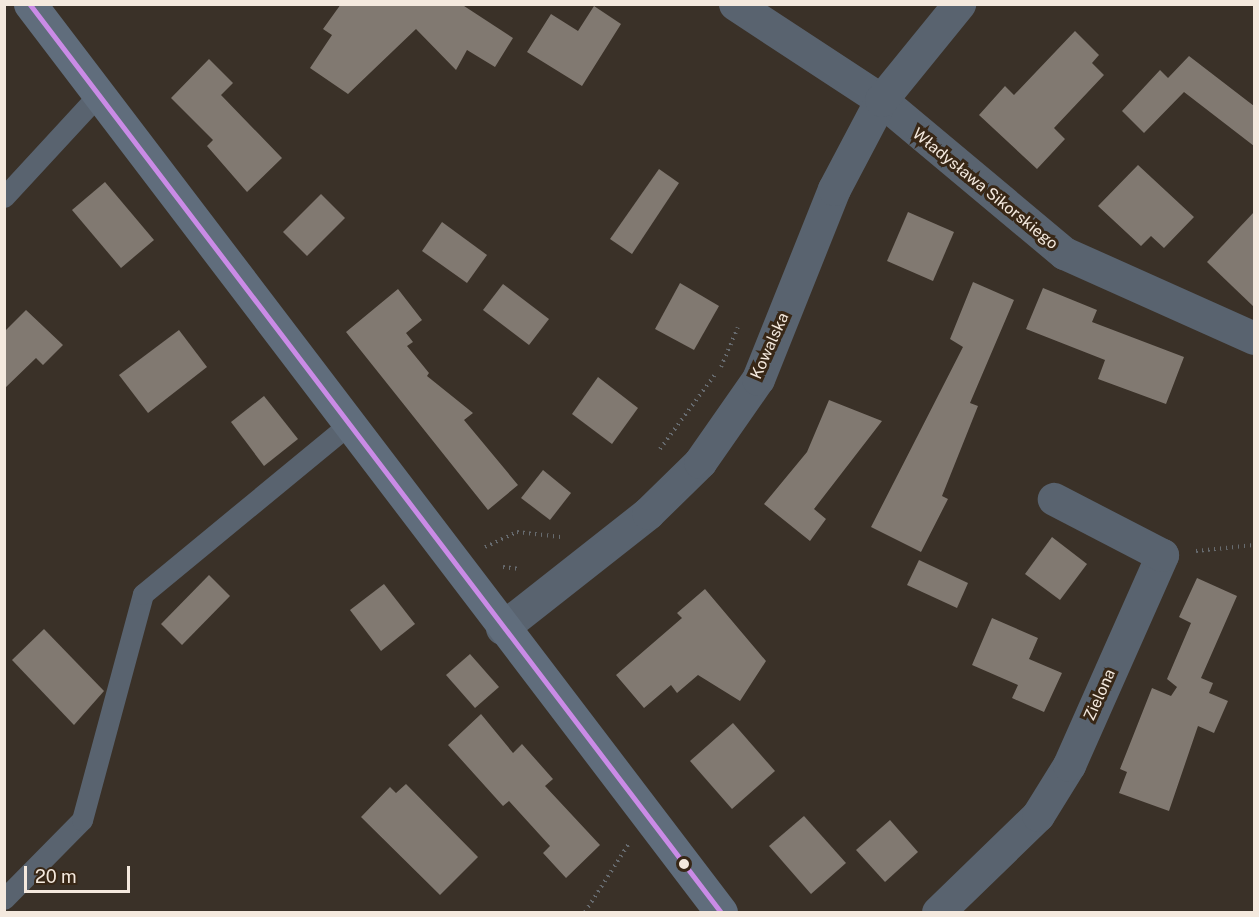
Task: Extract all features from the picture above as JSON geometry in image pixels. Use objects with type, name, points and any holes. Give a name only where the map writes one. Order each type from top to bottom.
[{"type":"main road","points":[[30,4],[502,628],[721,912]]},
{"type":"street","name":"Władysława Sikorskiego","points":[[735,4],[881,100],[1064,253],[1254,338]]},
{"type":"street","name":"Kowalska","points":[[502,628],[648,513],[700,462],[758,379],[834,189],[881,100],[959,4]]},
{"type":"street","points":[[1054,499],[1162,555]]},
{"type":"street","name":"Zielona","points":[[938,912],[1038,815],[1069,765],[1162,555]]},
{"type":"lane","points":[[4,197],[98,95]]},
{"type":"lane","points":[[4,899],[82,820],[143,594],[348,425]]},
{"type":"path","points":[[654,458],[721,366],[740,323]]},
{"type":"path","points":[[477,550],[517,532],[574,538]]},
{"type":"path","points":[[1162,555],[1254,545]]},
{"type":"path","points":[[585,912],[631,839]]},
{"type":"building","points":[[341,4],[461,4],[513,38],[495,67],[467,50],[456,70],[416,29],[348,94],[310,68],[332,35],[323,29]]},
{"type":"building","points":[[594,6],[621,24],[582,86],[527,52],[551,14],[578,31]]},
{"type":"building","points":[[1075,31],[1099,55],[1092,63],[1104,75],[1054,128],[1065,139],[1037,169],[979,115],[1005,86],[1014,95]]},
{"type":"building","points":[[1189,56],[1254,106],[1254,146],[1184,92],[1144,133],[1122,111],[1160,70],[1168,78]]},
{"type":"building","points":[[209,59],[233,83],[221,95],[282,158],[247,192],[207,146],[213,140],[171,98]]},
{"type":"building","points":[[1138,165],[1194,217],[1164,248],[1151,236],[1141,246],[1098,206]]},
{"type":"building","points":[[659,169],[679,183],[632,254],[610,239]]},
{"type":"building","points":[[105,182],[154,240],[121,268],[72,210]]},
{"type":"building","points":[[321,194],[345,218],[307,256],[283,232]]},
{"type":"building","points":[[908,212],[954,232],[933,281],[887,261]]},
{"type":"building","points":[[1254,212],[1254,307],[1207,262]]},
{"type":"building","points":[[442,222],[487,255],[467,283],[422,251]]},
{"type":"building","points":[[973,282],[1014,300],[970,403],[978,406],[942,496],[948,499],[921,552],[871,527],[963,347],[950,339]]},
{"type":"building","points":[[680,283],[719,306],[694,350],[655,329]]},
{"type":"building","points":[[503,284],[549,319],[529,345],[483,310]]},
{"type":"building","points":[[1043,288],[1097,310],[1092,322],[1184,357],[1166,404],[1098,379],[1105,360],[1026,329]]},
{"type":"building","points":[[398,289],[422,320],[406,333],[413,342],[407,346],[429,373],[427,376],[473,413],[464,420],[518,485],[488,510],[346,332]]},
{"type":"building","points":[[26,310],[63,345],[43,365],[36,358],[4,389],[4,332]]},
{"type":"building","points":[[179,330],[207,367],[148,413],[119,375]]},
{"type":"building","points":[[598,377],[638,408],[612,444],[572,414]]},
{"type":"building","points":[[264,396],[298,439],[264,466],[231,422]]},
{"type":"building","points":[[829,400],[882,421],[814,509],[826,519],[810,541],[764,504],[807,452]]},
{"type":"building","points":[[543,470],[571,493],[550,520],[521,498]]},
{"type":"building","points":[[1052,537],[1087,564],[1060,600],[1025,574]]},
{"type":"building","points":[[919,560],[968,583],[957,608],[907,585]]},
{"type":"building","points":[[209,575],[230,596],[182,645],[161,624]]},
{"type":"building","points":[[1197,578],[1237,596],[1201,678],[1213,683],[1209,693],[1228,701],[1214,733],[1198,726],[1169,811],[1119,793],[1127,772],[1120,769],[1152,688],[1171,696],[1177,687],[1167,679],[1191,623],[1179,617]]},
{"type":"building","points":[[384,584],[415,624],[381,651],[350,610]]},
{"type":"building","points":[[705,589],[766,661],[740,701],[698,675],[677,693],[671,685],[644,708],[616,675],[682,618],[677,613]]},
{"type":"building","points":[[992,618],[1038,638],[1029,659],[1062,673],[1044,712],[1012,698],[1018,685],[972,665]]},
{"type":"building","points":[[44,629],[104,691],[74,725],[12,660]]},
{"type":"building","points":[[470,654],[499,687],[475,708],[446,675]]},
{"type":"building","points":[[481,714],[513,753],[522,744],[553,779],[545,786],[600,845],[566,878],[543,853],[550,846],[509,801],[503,806],[448,745]]},
{"type":"building","points":[[733,723],[775,771],[732,809],[690,761]]},
{"type":"building","points":[[406,784],[478,857],[440,895],[361,817],[390,787],[396,793]]},
{"type":"building","points":[[804,816],[846,863],[811,894],[769,846]]},
{"type":"building","points":[[890,820],[918,852],[885,882],[856,850]]},
{"type":"transit line","points":[[30,4],[721,912]]}]
